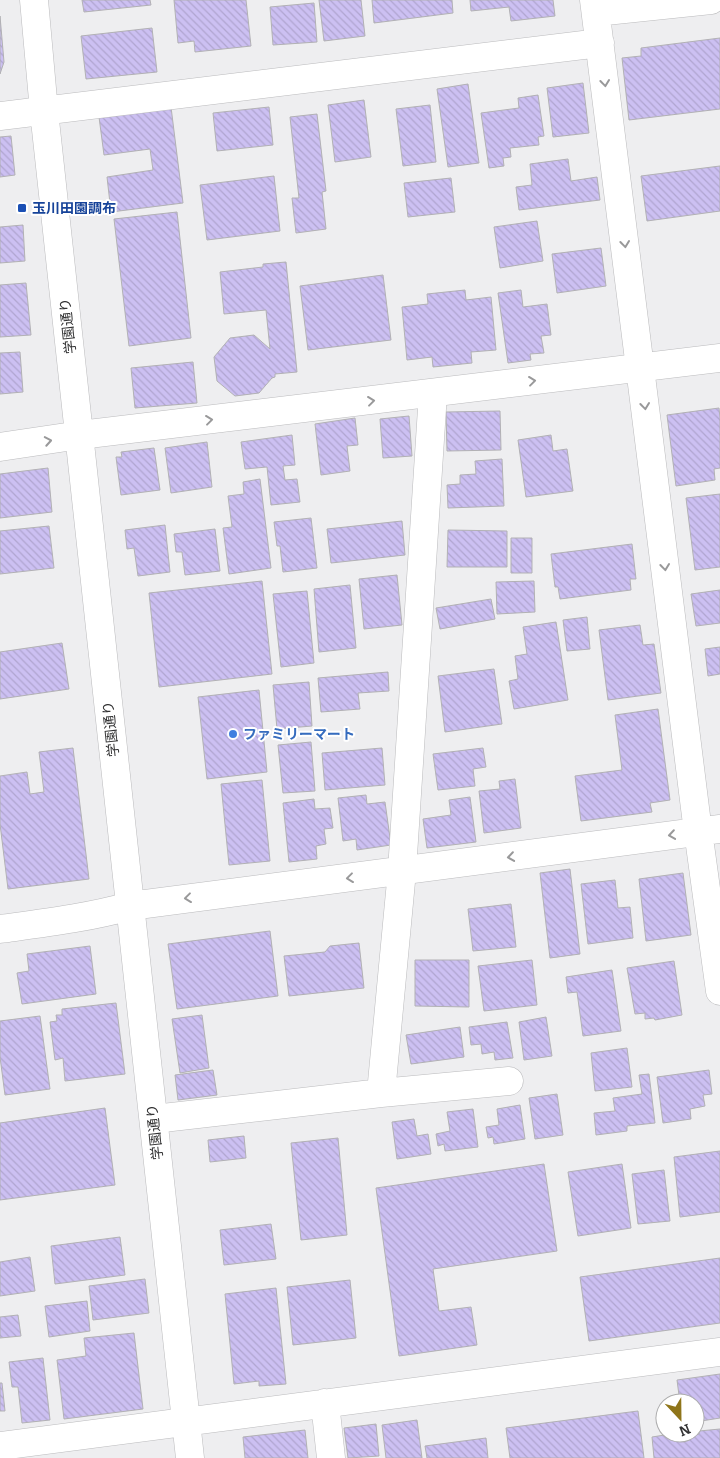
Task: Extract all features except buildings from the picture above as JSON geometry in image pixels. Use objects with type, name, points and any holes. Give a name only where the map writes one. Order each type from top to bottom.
[{"type":"street","name":"学園通り","points":[[34,0],[44,111],[190,1458]]},
{"type":"street","points":[[711,0],[595,6],[641,367],[709,830],[720,991]]},
{"type":"street","points":[[0,116],[600,43]]},
{"type":"street","points":[[0,447],[720,358]]},
{"type":"street","points":[[381,1093],[402,871],[433,393]]},
{"type":"street","points":[[0,929],[99,915],[130,906],[709,830]]},
{"type":"street","points":[[154,1119],[381,1093],[509,1082]]},
{"type":"street","points":[[0,1446],[720,1352]]},
{"type":"street","points":[[325,1403],[331,1458]]},
{"type":"place","name":"玉川田園調布","points":[[22,208]]},
{"type":"place","name":"ファミリーマート","points":[[233,734]]}]
